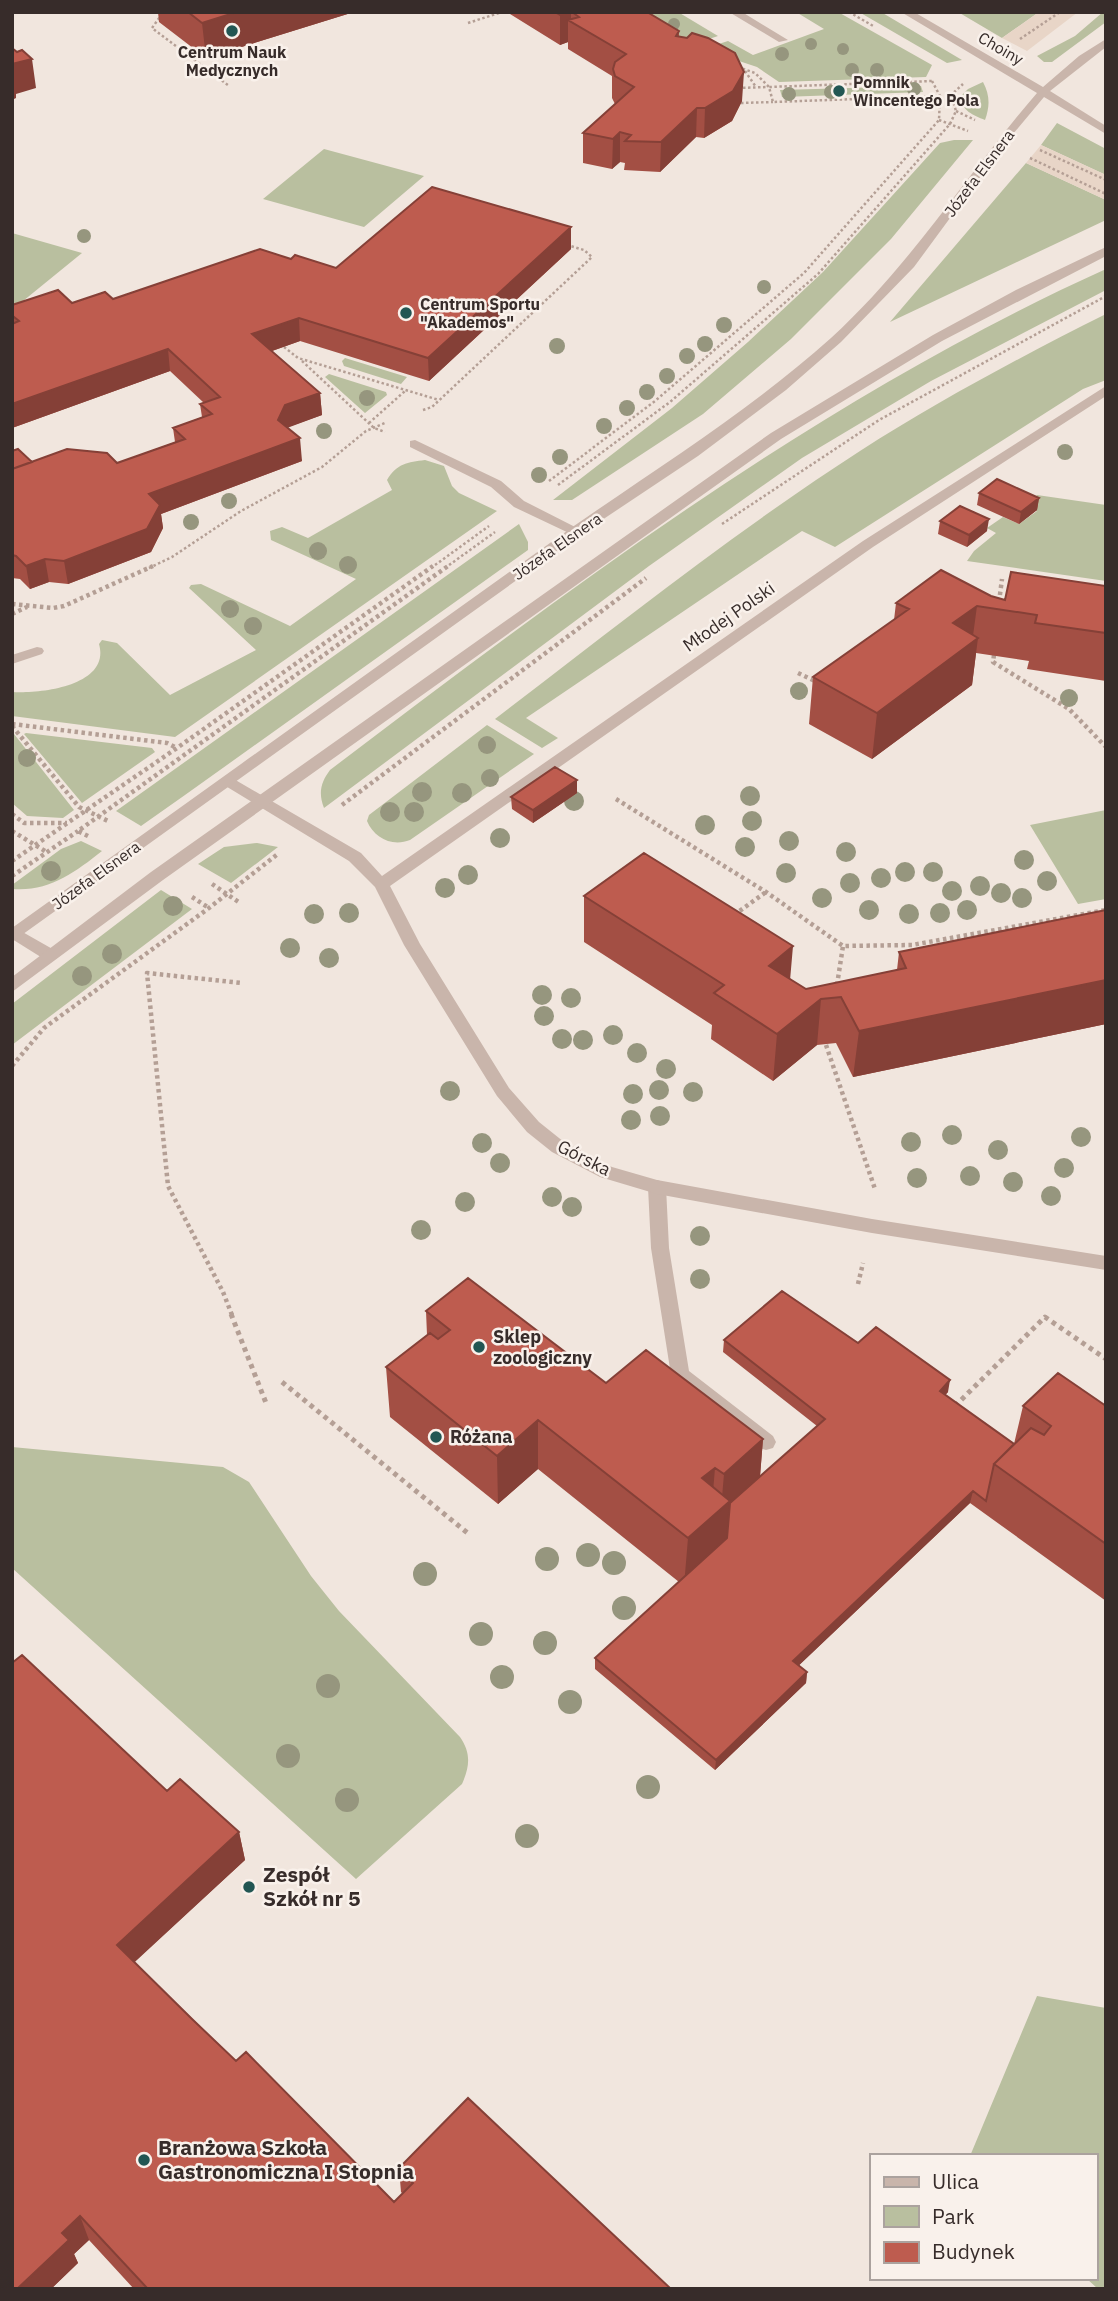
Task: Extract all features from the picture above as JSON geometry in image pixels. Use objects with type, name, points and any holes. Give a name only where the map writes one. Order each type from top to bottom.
[{"type":"street","points":[[734,12],[783,40]]},
{"type":"street","name":"Choiny","points":[[906,12],[1106,131]]},
{"type":"street","name":"Józefa Elsnera","points":[[13,933],[576,531],[693,453],[781,387],[837,340],[875,303],[922,249],[999,144],[1043,92],[1063,73],[1106,42]]},
{"type":"street","name":"Józefa Elsnera","points":[[12,986],[50,955],[261,801],[711,481],[870,375],[952,328],[1106,251]]},
{"type":"street","name":"Młodej Polski","points":[[381,884],[868,544],[1106,390]]},
{"type":"street","points":[[415,444],[496,484],[519,504],[576,531]]},
{"type":"street","points":[[12,660],[37,651]]},
{"type":"street","name":"Górska","points":[[227,782],[355,858],[381,884],[412,945],[503,1092],[533,1127],[558,1147],[606,1172],[657,1188],[1106,1263]]},
{"type":"street","points":[[13,933],[50,955]]},
{"type":"street","points":[[657,1188],[660,1248],[680,1375],[766,1442]]},
{"type":"path","points":[[167,12],[162,14],[152,28],[229,86]]},
{"type":"path","points":[[468,23],[502,12]]},
{"type":"path","points":[[173,43],[182,40]]},
{"type":"path","points":[[733,65],[755,73],[769,87],[773,102]]},
{"type":"path","points":[[742,68],[756,87]]},
{"type":"path","points":[[735,88],[932,81]]},
{"type":"path","points":[[741,103],[940,96]]},
{"type":"path","points":[[423,410],[432,407],[592,257],[584,250],[558,243]]},
{"type":"path","points":[[715,528],[879,420],[1106,296]]},
{"type":"path","points":[[284,347],[374,428]]},
{"type":"path","points":[[298,358],[439,400]]},
{"type":"path","points":[[369,423],[405,390]]},
{"type":"path","points":[[12,604],[53,608],[64,606],[173,557],[241,511],[322,467],[357,438],[397,418]]},
{"type":"path","points":[[12,1066],[44,1028],[209,908],[650,575]]},
{"type":"path","points":[[998,605],[1002,579]]},
{"type":"path","points":[[12,614],[30,606]]},
{"type":"path","points":[[994,655],[993,662],[1069,709],[1106,747]]},
{"type":"path","points":[[798,673],[822,685]]},
{"type":"path","points":[[13,726],[167,743],[177,748]]},
{"type":"path","points":[[13,726],[79,807],[87,809]]},
{"type":"path","points":[[616,799],[766,892],[843,946],[912,945],[1106,910]]},
{"type":"path","points":[[12,814],[24,823],[68,823]]},
{"type":"path","points":[[12,831],[45,851]]},
{"type":"path","points":[[12,876],[78,831]]},
{"type":"path","points":[[723,922],[766,892]]},
{"type":"path","points":[[1047,921],[1053,931]]},
{"type":"path","points":[[962,936],[967,947]]},
{"type":"path","points":[[835,997],[843,946]]},
{"type":"path","points":[[242,983],[147,973],[168,1186],[223,1292],[266,1403]]},
{"type":"path","points":[[826,1045],[877,1195],[858,1284]]},
{"type":"path","points":[[949,1412],[1045,1317],[1106,1359]]},
{"type":"path","points":[[282,1382],[470,1535]]},
{"type":"green space","points":[[626,12],[678,12],[718,36],[685,47]]},
{"type":"green space","points":[[796,12],[838,12],[932,65],[926,77],[779,82],[757,67],[703,49],[728,41],[753,55],[824,29]]},
{"type":"green space","points":[[859,12],[881,12],[962,60],[947,63]]},
{"type":"green space","points":[[958,12],[1039,12],[1002,38]]},
{"type":"green space","points":[[1106,12],[1106,22],[1052,62],[1044,62],[1037,56],[1075,36]]},
{"type":"green space","points":[[983,82],[988,101],[985,120],[966,109],[960,97],[968,89]]},
{"type":"green space","points":[[921,86],[923,92],[782,97],[780,90]]},
{"type":"green space","points":[[1057,123],[1106,149],[1106,175],[1041,145]]},
{"type":"green space","points":[[973,140],[891,239],[791,339],[703,414],[572,500],[553,500],[672,408],[748,342],[823,272],[940,143]]},
{"type":"green space","points":[[324,149],[424,176],[364,227],[263,199]]},
{"type":"green space","points":[[1026,163],[1106,200],[1106,220],[890,322]]},
{"type":"green space","points":[[12,233],[82,253],[12,310]]},
{"type":"green space","points":[[1106,269],[1106,290],[931,381],[802,458],[649,566],[324,808],[321,788],[330,770],[515,631],[704,497],[801,434],[900,375],[1001,320]]},
{"type":"green space","points":[[1106,314],[1106,380],[1083,389],[835,547],[802,531],[526,718],[558,738],[542,748],[495,719],[675,581],[813,482],[950,397]]},
{"type":"green space","points":[[345,358],[407,377],[401,384],[344,366],[342,361]]},
{"type":"green space","points":[[329,374],[386,392],[387,395],[365,413],[325,377]]},
{"type":"green space","points":[[425,460],[444,466],[452,486],[459,493],[497,511],[175,737],[12,716],[12,692],[55,689],[84,678],[94,670],[100,658],[99,644],[102,640],[117,643],[170,695],[256,650],[189,588],[191,585],[201,584],[290,626],[356,579],[271,540],[270,531],[282,527],[308,538],[392,490],[387,480],[398,467]]},
{"type":"green space","points":[[1037,495],[1106,505],[1106,581],[967,561],[974,551],[996,533],[987,528],[1003,517],[1019,524],[1037,511],[1029,507]]},
{"type":"green space","points":[[519,524],[528,542],[528,550],[185,795],[141,826],[116,811]]},
{"type":"green space","points":[[487,725],[534,754],[410,840],[390,842],[374,832],[367,821],[369,815]]},
{"type":"green space","points":[[14,734],[74,810],[63,818],[27,816],[12,803]]},
{"type":"green space","points":[[24,734],[152,748],[155,752],[82,803]]},
{"type":"green space","points":[[1106,810],[1106,899],[1078,904],[1030,825]]},
{"type":"green space","points":[[81,841],[102,851],[81,867],[49,884],[12,889],[12,885],[61,849]]},
{"type":"green space","points":[[257,843],[278,847],[231,883],[198,864],[224,847]]},
{"type":"green space","points":[[161,890],[192,909],[12,1045],[12,1004]]},
{"type":"green space","points":[[12,1447],[223,1467],[249,1482],[311,1576],[339,1611],[460,1737],[468,1760],[462,1784],[356,1879],[12,1568]]},
{"type":"green space","points":[[1037,1996],[1106,2008],[1106,2289],[1098,2289],[1088,2280],[1097,2280],[1097,2154],[971,2154]]},
{"type":"shaded area","points":[[1039,12],[1078,12],[1027,51],[1002,38]]},
{"type":"shaded area","points":[[1041,145],[1106,175],[1106,200],[1026,163]]},
{"type":"building","points":[[188,12],[237,12],[202,23]]},
{"type":"building","points":[[572,12],[647,12],[679,31],[676,36],[687,38],[692,33],[708,38],[735,53],[744,72],[733,91],[705,108],[697,108],[661,142],[625,141],[631,135],[620,132],[613,139],[583,133],[634,87],[615,76],[613,69],[615,62],[626,54],[568,20],[579,17]]},
{"type":"building","points":[[12,48],[17,52],[22,50],[32,59],[12,64]]},
{"type":"building","points":[[432,187],[571,227],[428,358],[299,318],[252,334],[320,393],[285,405],[278,420],[300,438],[149,494],[160,505],[147,529],[64,561],[45,559],[26,566],[12,555],[12,469],[67,449],[107,453],[117,463],[185,439],[173,428],[212,414],[200,404],[220,397],[168,349],[12,404],[12,324],[19,321],[12,318],[12,305],[58,290],[72,303],[105,292],[113,299],[260,249],[291,259],[295,255],[336,268]]},
{"type":"building","points":[[18,449],[32,462],[12,469],[12,451]]},
{"type":"building","points":[[997,479],[1039,498],[1021,512],[979,493]]},
{"type":"building","points":[[960,506],[989,519],[969,535],[940,521]]},
{"type":"building","points":[[941,570],[991,596],[1005,600],[1011,572],[1106,586],[1106,633],[1035,623],[1037,615],[977,606],[953,623],[978,638],[877,713],[813,677],[909,609],[896,603]]},
{"type":"building","points":[[555,767],[577,780],[533,810],[511,797]]},
{"type":"building","points":[[644,853],[793,946],[769,966],[806,989],[906,968],[899,952],[1106,910],[1106,980],[859,1031],[841,997],[821,999],[777,1034],[714,993],[724,985],[584,896]]},
{"type":"building","points":[[468,1278],[606,1383],[646,1350],[763,1439],[724,1474],[715,1468],[702,1478],[730,1501],[688,1538],[538,1420],[497,1456],[386,1367],[430,1333],[438,1339],[450,1330],[426,1311]]},
{"type":"building","points":[[782,1291],[858,1343],[876,1327],[950,1380],[940,1391],[1014,1444],[994,1464],[986,1501],[973,1491],[793,1661],[807,1672],[716,1760],[595,1658],[727,1538],[730,1503],[825,1419],[724,1340]]},
{"type":"building","points":[[1058,1373],[1106,1406],[1106,1544],[994,1464],[1031,1428],[1044,1435],[1051,1426],[1023,1406]]},
{"type":"building","name":"Zespół Szkół nr 5","points":[[22,1655],[167,1791],[180,1779],[239,1832],[117,1945],[192,2019],[236,2061],[246,2052],[394,2202],[413,2183],[399,2168],[468,2098],[671,2289],[148,2289],[80,2216],[62,2233],[69,2240],[17,2289],[12,2289],[12,1663]]},
{"type":"place","name":"Centrum Nauk Medycznych","points":[[232,31]]},
{"type":"place","name":"Pomnik Wincentego Pola","points":[[839,91]]},
{"type":"place","name":"Centrum Sportu \"Akademos\"","points":[[406,313]]},
{"type":"place","name":"Sklep zoologiczny","points":[[479,1347]]},
{"type":"place","name":"Różana","points":[[436,1437]]},
{"type":"place","name":"Zespół Szkół nr 5","points":[[249,1887]]},
{"type":"place","name":"Branżowa Szkoła Gastronomiczna I Stopnia","points":[[144,2160]]}]
